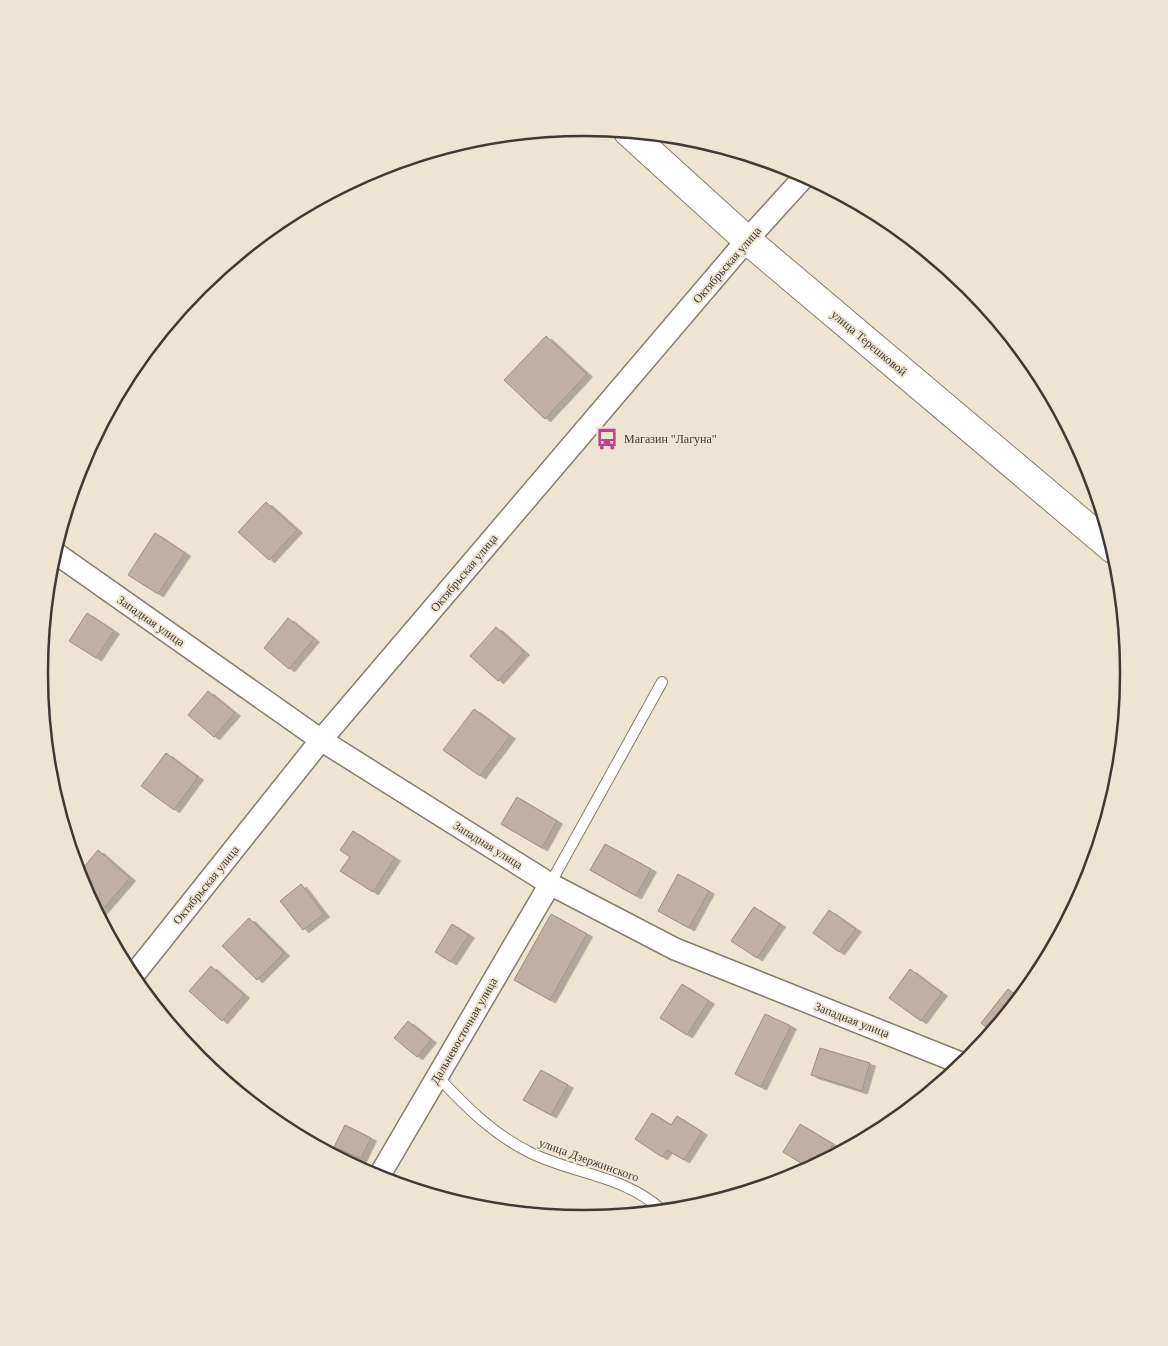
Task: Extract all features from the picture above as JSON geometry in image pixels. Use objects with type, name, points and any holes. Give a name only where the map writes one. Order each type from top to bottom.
[{"type":"main road","name":"улица Терешковой","points":[[636,139],[747,240],[1103,540]]},
{"type":"street","name":"Октябрьская улица","points":[[137,970],[321,740],[747,240],[800,182]]},
{"type":"street","name":"Западная улица","points":[[61,557],[321,740],[550,884],[675,949],[954,1061]]},
{"type":"street","name":"Дальневосточная улица","points":[[383,1170],[550,884]]},
{"type":"lane","points":[[550,884],[662,682]]},
{"type":"lane","name":"улица Дзержинского","points":[[438,1077],[468,1109],[501,1136],[531,1153],[557,1164],[618,1182],[640,1192],[656,1205]]},
{"type":"building","points":[[546,336],[587,374],[545,419],[504,380]]},
{"type":"building","points":[[266,502],[297,530],[269,560],[238,532]]},
{"type":"building","points":[[155,533],[185,553],[158,594],[128,575]]},
{"type":"building","points":[[87,613],[114,631],[96,658],[69,641]]},
{"type":"building","points":[[288,618],[314,639],[289,669],[264,648]]},
{"type":"building","points":[[496,627],[524,652],[498,681],[470,656]]},
{"type":"building","points":[[208,691],[235,713],[214,737],[188,715]]},
{"type":"building","points":[[474,709],[510,736],[480,776],[443,750]]},
{"type":"building","points":[[166,753],[198,777],[174,810],[141,786]]},
{"type":"building","points":[[517,797],[557,821],[542,848],[501,824]]},
{"type":"building","points":[[353,831],[395,858],[373,892],[340,871],[350,857],[340,850]]},
{"type":"building","points":[[605,844],[651,869],[636,896],[590,870]]},
{"type":"building","points":[[98,850],[130,878],[103,910],[84,867]]},
{"type":"building","points":[[678,874],[709,891],[689,928],[658,911]]},
{"type":"building","points":[[301,884],[324,914],[303,930],[280,901]]},
{"type":"building","points":[[754,907],[780,924],[757,958],[731,941]]},
{"type":"building","points":[[829,910],[856,929],[839,952],[813,933]]},
{"type":"building","points":[[551,914],[587,934],[550,1000],[514,980]]},
{"type":"building","points":[[249,918],[284,953],[257,980],[222,946]]},
{"type":"building","points":[[452,924],[469,935],[451,962],[435,952]]},
{"type":"building","points":[[211,966],[244,995],[222,1021],[189,991]]},
{"type":"building","points":[[910,969],[942,993],[921,1021],[889,998]]},
{"type":"building","points":[[682,984],[709,1001],[687,1035],[660,1018]]},
{"type":"building","points":[[1008,989],[1014,994],[987,1028],[981,1023]]},
{"type":"building","points":[[765,1014],[791,1026],[761,1087],[735,1074]]},
{"type":"building","points":[[408,1021],[431,1040],[417,1057],[394,1038]]},
{"type":"building","points":[[820,1048],[870,1063],[862,1091],[811,1075]]},
{"type":"building","points":[[541,1070],[568,1085],[551,1115],[523,1100]]},
{"type":"building","points":[[652,1113],[671,1125],[677,1116],[702,1132],[684,1160],[667,1150],[662,1157],[635,1139]]},
{"type":"building","points":[[800,1124],[833,1144],[830,1149],[801,1163],[783,1152]]},
{"type":"building","points":[[345,1125],[371,1138],[361,1159],[334,1147]]},
{"type":"place","name":"Магазин \"Лагуна\"","points":[[607,439]]}]
